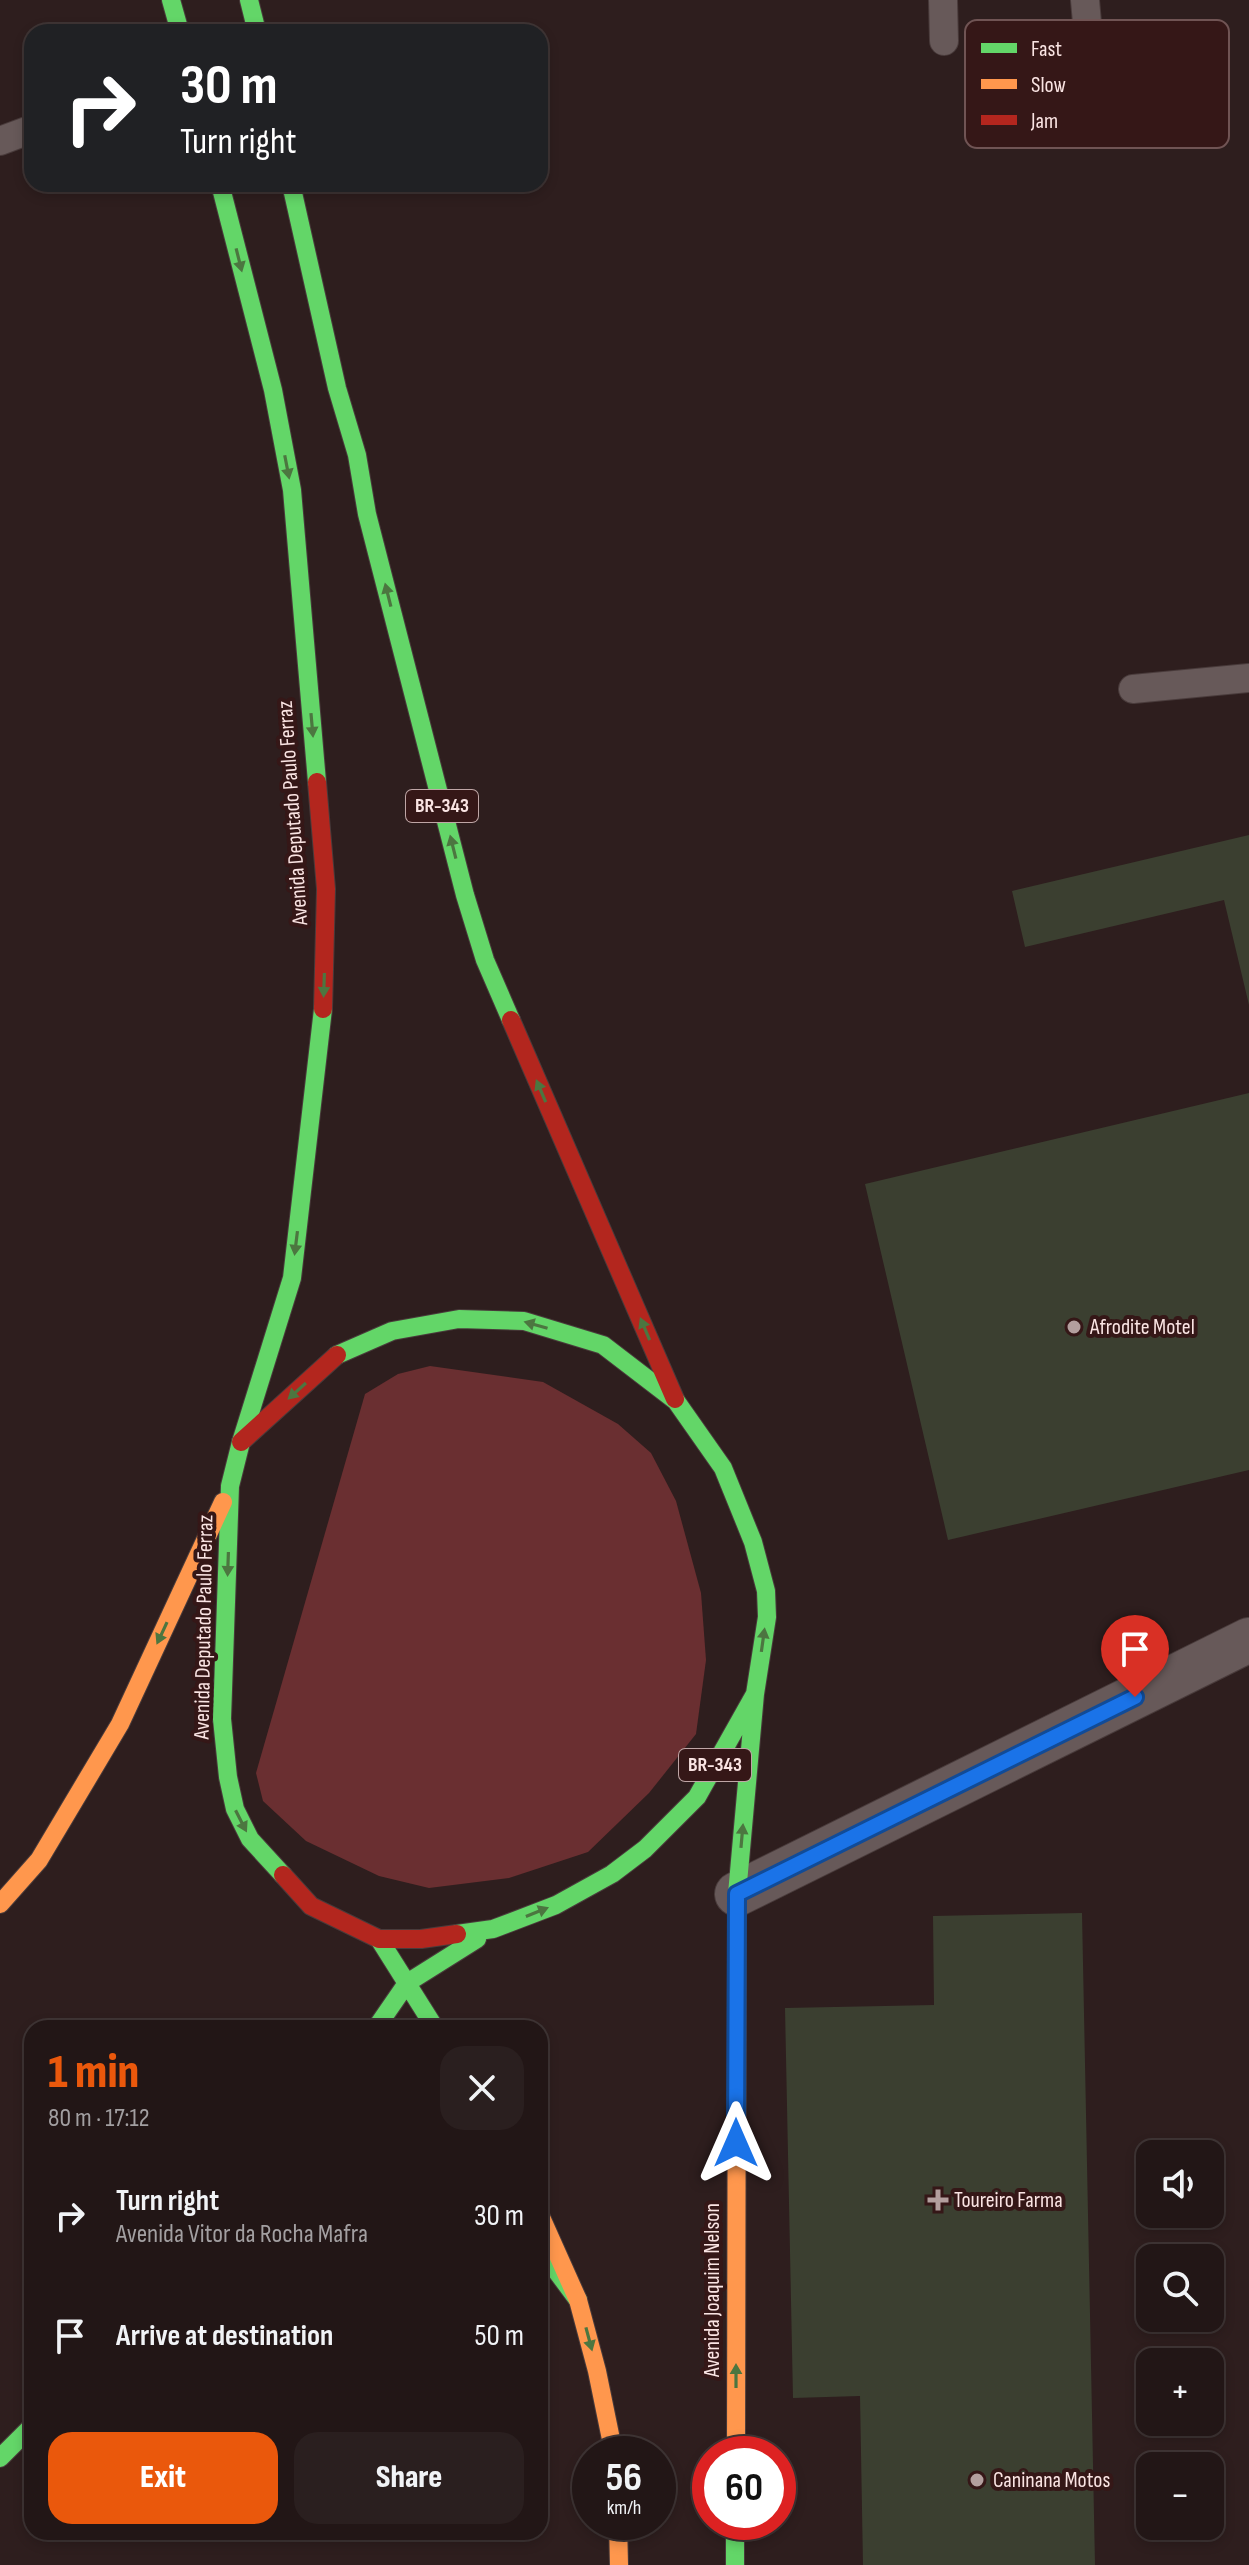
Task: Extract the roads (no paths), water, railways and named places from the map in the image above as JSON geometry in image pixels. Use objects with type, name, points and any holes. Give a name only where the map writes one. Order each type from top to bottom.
[{"type":"main road","points":[[171,0],[178,24]]},
{"type":"main road","points":[[249,0],[255,24]]},
{"type":"main road","name":"Avenida Deputado Paulo Ferraz","points":[[0,1904],[39,1860],[120,1724],[230,1486],[292,1278],[323,1011],[326,889],[292,490],[273,390],[222,192]]},
{"type":"main road","name":"BR-343","points":[[293,192],[337,388],[357,455],[367,514],[465,895],[485,960],[676,1401],[723,1468],[753,1542],[766,1591],[767,1617],[755,1694],[697,1797],[645,1849],[612,1874],[556,1905],[493,1929],[421,1939],[379,1939]]},
{"type":"main road","points":[[241,1442],[340,1352],[392,1331],[459,1319],[524,1321],[603,1345],[676,1401]]},
{"type":"main road","name":"Avenida Deputado Paulo Ferraz","points":[[230,1486],[222,1719],[235,1809],[250,1839],[311,1906],[379,1939]]},
{"type":"main road","name":"Avenida Joaquim Nelson","points":[[736,2436],[737,1894],[755,1694]]},
{"type":"main road","points":[[382,2020],[407,1983],[493,1929]]},
{"type":"main road","points":[[379,1939],[430,2020]]},
{"type":"main road","points":[[548,2233],[578,2300],[610,2436]]},
{"type":"main road","points":[[548,2260],[578,2300]]},
{"type":"main road","points":[[0,2458],[24,2434]]},
{"type":"main road","points":[[618,2540],[619,2565]]},
{"type":"main road","points":[[735,2540],[735,2565]]},
{"type":"street","points":[[737,1894],[1249,1640]]},
{"type":"lane","points":[[943,0],[944,41]]},
{"type":"lane","points":[[1085,0],[1087,20]]},
{"type":"lane","points":[[0,141],[24,132]]},
{"type":"lane","points":[[1133,689],[1249,678]]},
{"type":"place","name":"Afrodite Motel","points":[[1074,1327]]},
{"type":"place","name":"Toureiro Farma","points":[[938,2200]]},
{"type":"place","name":"Caninana Motos","points":[[977,2480]]}]
